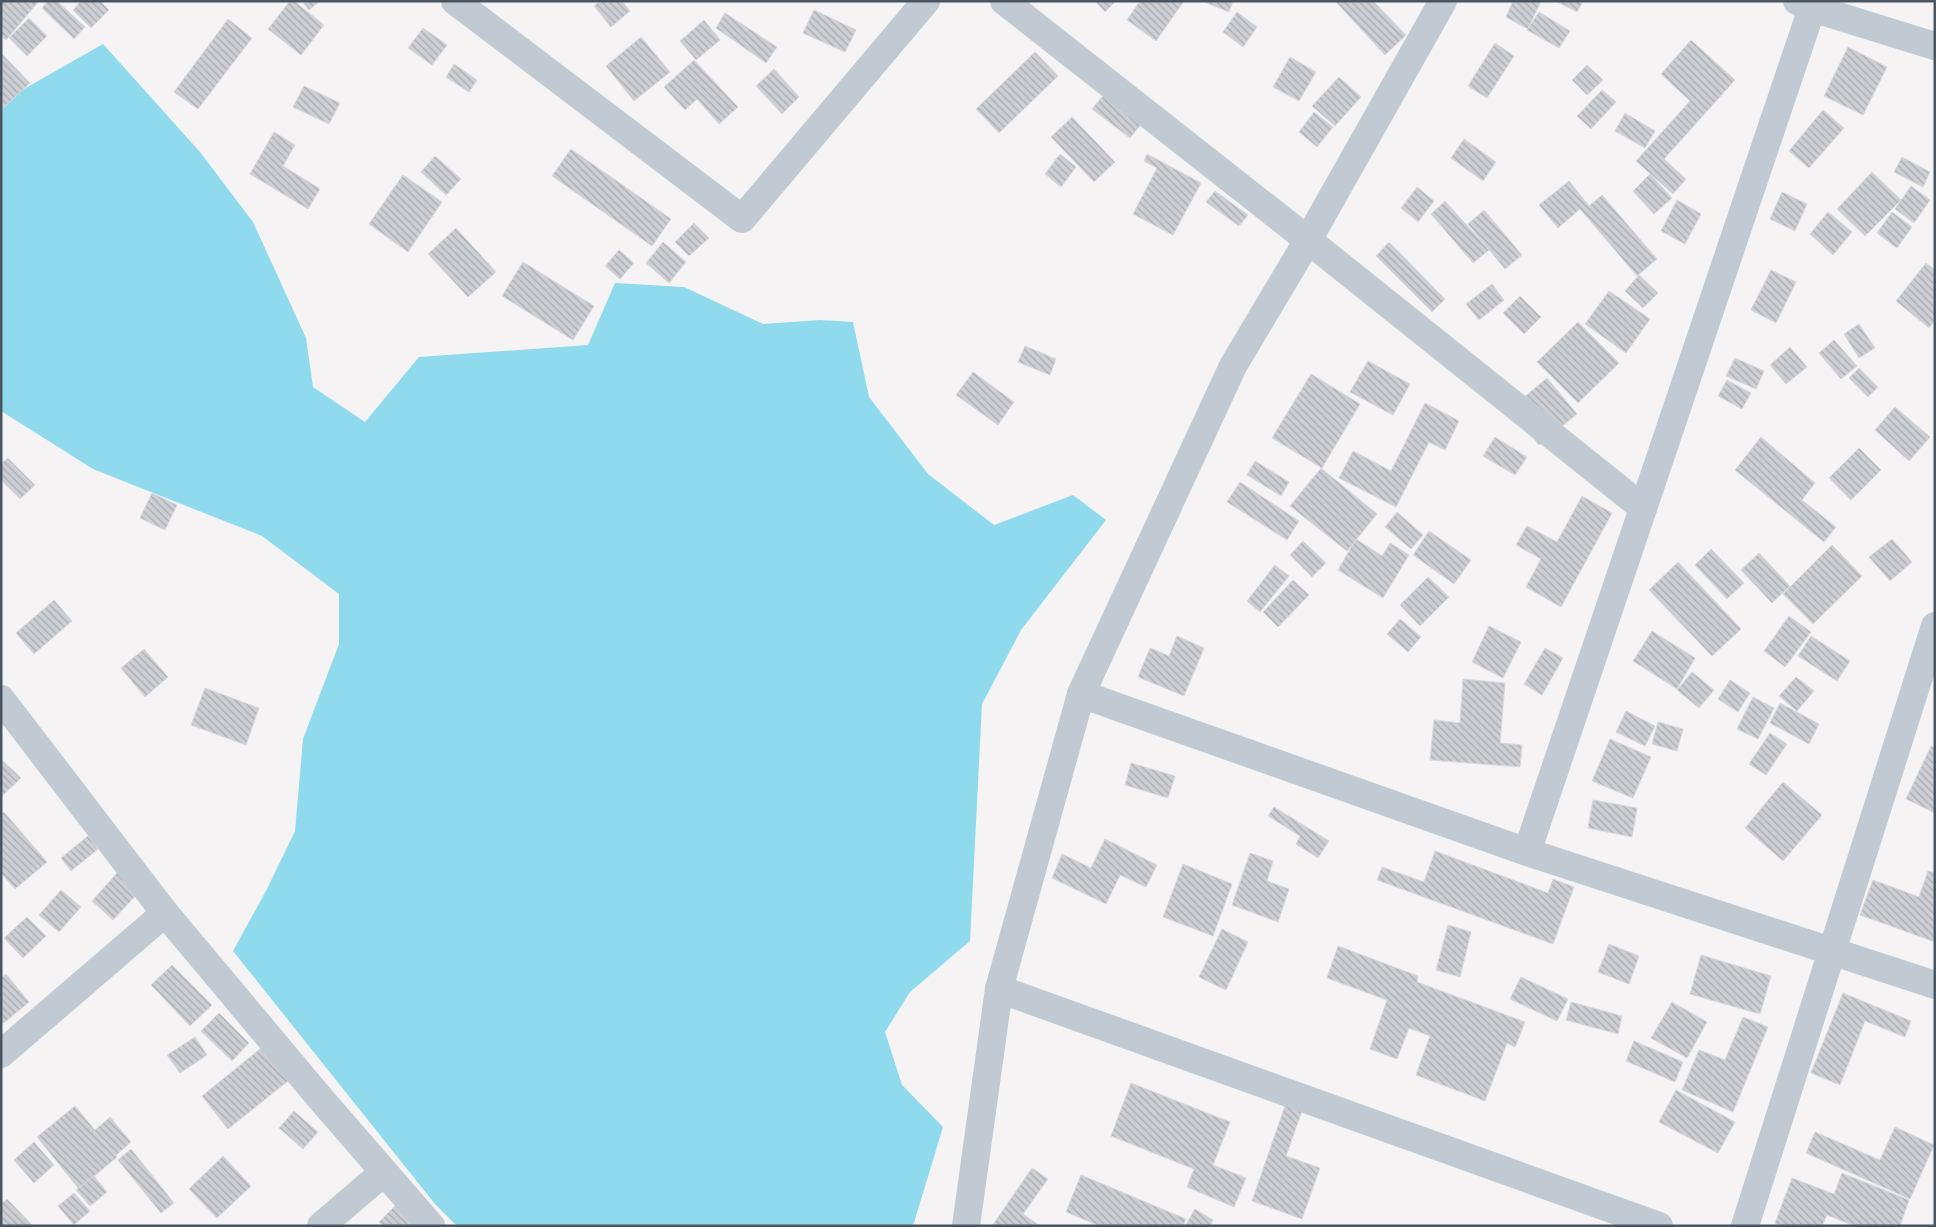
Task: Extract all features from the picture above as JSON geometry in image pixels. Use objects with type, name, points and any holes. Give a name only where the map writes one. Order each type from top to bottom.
[{"type":"street","points":[[455,1],[742,219],[926,1]]},
{"type":"street","points":[[1004,1],[1308,240],[1643,508]]},
{"type":"street","points":[[966,1226],[999,989],[1081,694],[1233,366],[1308,240],[1443,1]]},
{"type":"street","points":[[1527,852],[1643,508],[1805,4],[1935,46]]},
{"type":"street","points":[[1745,1226],[1935,626]]},
{"type":"street","points":[[1081,694],[1527,852],[1935,985]]},
{"type":"street","points":[[1,699],[165,912],[320,1098],[431,1226]]},
{"type":"street","points":[[1,1054],[165,912]]},
{"type":"street","points":[[999,989],[1659,1226]]},
{"type":"street","points":[[320,1226],[384,1172]]},
{"type":"water","points":[[103,44],[200,152],[253,222],[306,338],[313,387],[365,422],[419,357],[588,345],[615,283],[684,287],[763,324],[820,320],[853,322],[869,397],[928,474],[994,525],[1073,495],[1106,520],[1021,630],[982,704],[970,941],[910,992],[885,1032],[902,1085],[943,1127],[913,1226],[457,1226],[435,1204],[233,951],[267,889],[295,831],[303,739],[339,644],[339,594],[262,536],[93,469],[1,411],[1,102]]},
{"type":"building","points":[[1,1],[39,1],[6,40],[1,36]]},
{"type":"building","points":[[48,1],[57,1],[85,27],[74,39],[42,8]]},
{"type":"building","points":[[81,1],[100,1],[109,10],[91,28],[73,10]]},
{"type":"building","points":[[290,1],[294,1],[324,25],[301,55],[268,29]]},
{"type":"building","points":[[302,1],[320,1],[309,10]]},
{"type":"building","points":[[600,1],[622,1],[630,11],[611,27],[594,6]]},
{"type":"building","points":[[1095,1],[1116,1],[1105,12]]},
{"type":"building","points":[[1140,1],[1184,1],[1156,41],[1127,20]]},
{"type":"building","points":[[1202,1],[1233,1],[1229,12]]},
{"type":"building","points":[[1335,1],[1373,1],[1406,35],[1385,55]]},
{"type":"building","points":[[1513,1],[1541,1],[1528,29],[1506,17]]},
{"type":"building","points":[[1556,1],[1583,1],[1577,12]]},
{"type":"building","points":[[814,10],[856,30],[845,52],[803,33]]},
{"type":"building","points":[[1237,12],[1257,27],[1243,47],[1223,32]]},
{"type":"building","points":[[1539,12],[1570,31],[1559,48],[1527,30]]},
{"type":"building","points":[[725,13],[777,47],[766,63],[716,28]]},
{"type":"building","points":[[29,18],[47,36],[27,56],[9,38]]},
{"type":"building","points":[[228,19],[252,38],[198,109],[174,92]]},
{"type":"building","points":[[704,20],[720,40],[696,60],[680,41]]},
{"type":"building","points":[[423,28],[447,45],[432,65],[408,48]]},
{"type":"building","points":[[641,37],[670,72],[634,101],[606,66]]},
{"type":"building","points":[[1691,40],[1735,80],[1664,159],[1686,179],[1673,194],[1636,161],[1690,101],[1661,74]]},
{"type":"building","points":[[1495,43],[1514,56],[1487,98],[1468,86]]},
{"type":"building","points":[[1848,47],[1887,67],[1863,115],[1824,96]]},
{"type":"building","points":[[1035,52],[1058,76],[999,133],[976,109]]},
{"type":"building","points":[[1,53],[30,83],[1,110]]},
{"type":"building","points":[[1290,57],[1316,72],[1299,101],[1273,87]]},
{"type":"building","points":[[694,60],[738,107],[719,124],[697,99],[685,110],[664,87]]},
{"type":"building","points":[[454,64],[477,80],[469,92],[446,77]]},
{"type":"building","points":[[1587,65],[1603,80],[1587,95],[1572,80]]},
{"type":"building","points":[[774,69],[799,97],[782,114],[756,86]]},
{"type":"building","points":[[1339,77],[1361,97],[1335,126],[1312,106]]},
{"type":"building","points":[[304,86],[340,103],[329,124],[293,107]]},
{"type":"building","points":[[1602,90],[1616,102],[1591,129],[1577,116]]},
{"type":"building","points":[[1103,96],[1141,124],[1130,138],[1092,109]]},
{"type":"building","points":[[1823,110],[1844,128],[1809,168],[1789,151]]},
{"type":"building","points":[[1314,112],[1333,127],[1317,147],[1299,132]]},
{"type":"building","points":[[1625,113],[1655,131],[1645,148],[1615,131]]},
{"type":"building","points":[[1072,117],[1115,162],[1094,182],[1051,137]]},
{"type":"building","points":[[274,132],[295,145],[283,166],[320,189],[308,209],[250,174]]},
{"type":"building","points":[[1464,139],[1496,162],[1483,181],[1451,158]]},
{"type":"building","points":[[571,149],[671,219],[652,246],[552,176]]},
{"type":"building","points":[[1060,154],[1076,167],[1061,187],[1045,174]]},
{"type":"building","points":[[1147,154],[1201,183],[1173,235],[1133,214],[1157,168],[1144,161]]},
{"type":"building","points":[[435,156],[461,179],[446,195],[421,172]]},
{"type":"building","points":[[1902,157],[1930,172],[1923,187],[1894,172]]},
{"type":"building","points":[[1872,172],[1901,200],[1865,236],[1837,209]]},
{"type":"building","points":[[1650,174],[1672,198],[1654,214],[1633,191]]},
{"type":"building","points":[[403,175],[442,202],[408,252],[369,224]]},
{"type":"building","points":[[1569,181],[1589,206],[1602,195],[1657,259],[1637,276],[1580,209],[1558,228],[1539,205]]},
{"type":"building","points":[[1911,186],[1930,200],[1914,223],[1895,209]]},
{"type":"building","points":[[1417,187],[1434,201],[1418,222],[1401,208]]},
{"type":"building","points":[[1215,191],[1248,215],[1239,226],[1206,202]]},
{"type":"building","points":[[1782,192],[1807,204],[1795,231],[1770,219]]},
{"type":"building","points":[[1677,200],[1701,214],[1685,244],[1661,231]]},
{"type":"building","points":[[1445,201],[1489,250],[1473,263],[1431,214]]},
{"type":"building","points":[[1484,210],[1522,255],[1505,269],[1468,224]]},
{"type":"building","points":[[1828,212],[1852,232],[1833,255],[1810,234]]},
{"type":"building","points":[[1892,212],[1912,227],[1897,248],[1877,233]]},
{"type":"building","points":[[694,223],[709,238],[689,256],[675,242]]},
{"type":"building","points":[[456,228],[496,272],[468,297],[428,254]]},
{"type":"building","points":[[663,242],[686,262],[669,283],[646,263]]},
{"type":"building","points":[[1389,242],[1445,299],[1432,312],[1376,256]]},
{"type":"building","points":[[619,250],[634,263],[620,279],[605,266]]},
{"type":"building","points":[[523,262],[594,306],[573,340],[502,296]]},
{"type":"building","points":[[1926,263],[1935,270],[1935,320],[1929,328],[1896,301]]},
{"type":"building","points":[[1771,270],[1796,282],[1776,323],[1751,310]]},
{"type":"building","points":[[1639,275],[1658,293],[1643,308],[1625,291]]},
{"type":"building","points":[[1492,284],[1504,300],[1479,320],[1466,304]]},
{"type":"building","points":[[1609,291],[1650,319],[1626,353],[1585,324]]},
{"type":"building","points":[[1520,296],[1541,317],[1524,334],[1503,313]]},
{"type":"building","points":[[1578,322],[1619,363],[1578,403],[1537,362]]},
{"type":"building","points":[[1859,324],[1875,348],[1859,358],[1844,334]]},
{"type":"building","points":[[1834,340],[1857,366],[1841,379],[1819,353]]},
{"type":"building","points":[[1025,346],[1056,359],[1050,375],[1018,362]]},
{"type":"building","points":[[1790,347],[1807,367],[1786,384],[1770,365]]},
{"type":"building","points":[[1735,358],[1764,371],[1756,389],[1726,376]]},
{"type":"building","points":[[1368,361],[1410,384],[1393,415],[1350,392]]},
{"type":"building","points":[[1859,368],[1878,387],[1868,397],[1849,378]]},
{"type":"building","points":[[973,372],[1014,402],[998,425],[956,395]]},
{"type":"building","points":[[1311,374],[1360,404],[1322,468],[1272,438]]},
{"type":"building","points":[[1547,378],[1577,414],[1539,445],[1510,409]]},
{"type":"building","points":[[1727,380],[1751,393],[1742,409],[1718,396]]},
{"type":"building","points":[[1425,403],[1459,421],[1445,450],[1429,442],[1396,507],[1339,478],[1353,451],[1391,471]]},
{"type":"building","points":[[1895,407],[1930,437],[1909,461],[1875,430]]},
{"type":"building","points":[[1495,437],[1527,457],[1515,475],[1483,456]]},
{"type":"building","points":[[1761,437],[1815,483],[1802,500],[1836,527],[1824,542],[1735,470]]},
{"type":"building","points":[[1859,448],[1881,470],[1851,500],[1829,478]]},
{"type":"building","points":[[8,458],[35,485],[20,499],[1,480],[1,464]]},
{"type":"building","points":[[1255,461],[1289,482],[1281,496],[1247,475]]},
{"type":"building","points":[[1321,468],[1377,514],[1347,551],[1290,506]]},
{"type":"building","points":[[1240,482],[1299,521],[1287,540],[1227,502]]},
{"type":"building","points":[[152,493],[177,505],[165,530],[140,518]]},
{"type":"building","points":[[1582,496],[1612,513],[1561,607],[1526,587],[1541,559],[1516,545],[1527,526],[1557,542]]},
{"type":"building","points":[[1397,512],[1423,535],[1411,549],[1385,527]]},
{"type":"building","points":[[1429,531],[1471,560],[1454,584],[1413,555]]},
{"type":"building","points":[[1356,539],[1382,556],[1390,543],[1409,555],[1383,598],[1338,570]]},
{"type":"building","points":[[1892,539],[1912,562],[1890,581],[1869,557]]},
{"type":"building","points":[[1303,541],[1326,563],[1312,577],[1290,555]]},
{"type":"building","points":[[1832,545],[1862,576],[1813,624],[1783,594]]},
{"type":"building","points":[[1711,549],[1744,583],[1727,599],[1695,565]]},
{"type":"building","points":[[1759,553],[1790,586],[1772,603],[1741,570]]},
{"type":"building","points":[[1678,562],[1741,629],[1712,656],[1649,590]]},
{"type":"building","points":[[1275,565],[1289,576],[1260,612],[1247,601]]},
{"type":"building","points":[[1428,577],[1449,597],[1420,626],[1400,605]]},
{"type":"building","points":[[1293,580],[1309,595],[1278,627],[1263,612]]},
{"type":"building","points":[[54,600],[72,621],[34,654],[16,633]]},
{"type":"building","points":[[1789,616],[1811,632],[1785,667],[1764,651]]},
{"type":"building","points":[[1400,619],[1421,637],[1408,652],[1387,634]]},
{"type":"building","points":[[1489,626],[1521,642],[1503,678],[1472,662]]},
{"type":"building","points":[[1652,631],[1695,658],[1677,689],[1633,661]]},
{"type":"building","points":[[1177,636],[1204,648],[1184,696],[1138,677],[1150,648],[1169,656]]},
{"type":"building","points":[[1811,636],[1850,661],[1837,681],[1798,656]]},
{"type":"building","points":[[1545,648],[1563,658],[1542,695],[1524,684]]},
{"type":"building","points":[[144,649],[168,677],[145,697],[121,668]]},
{"type":"building","points":[[1692,672],[1714,690],[1699,708],[1677,690]]},
{"type":"building","points":[[1796,677],[1814,691],[1797,711],[1779,696]]},
{"type":"building","points":[[1463,679],[1505,683],[1500,743],[1522,745],[1520,767],[1430,760],[1434,720],[1460,723]]},
{"type":"building","points":[[1730,680],[1750,693],[1738,712],[1718,699]]},
{"type":"building","points":[[205,688],[259,708],[246,745],[191,725]]},
{"type":"building","points":[[1753,697],[1774,708],[1758,739],[1737,729]]},
{"type":"building","points":[[1780,703],[1819,724],[1809,744],[1770,723]]},
{"type":"building","points":[[1626,711],[1655,726],[1645,746],[1616,732]]},
{"type":"building","points":[[1658,722],[1683,729],[1677,751],[1652,744]]},
{"type":"building","points":[[1770,733],[1787,744],[1766,775],[1749,764]]},
{"type":"building","points":[[1610,739],[1651,757],[1633,798],[1592,781]]},
{"type":"building","points":[[1931,746],[1935,748],[1935,813],[1906,799]]},
{"type":"building","points":[[1,759],[21,778],[1,797]]},
{"type":"building","points":[[1131,763],[1175,776],[1168,798],[1125,785]]},
{"type":"building","points":[[1783,782],[1822,815],[1783,861],[1745,828]]},
{"type":"building","points":[[1593,800],[1637,808],[1632,837],[1588,828]]},
{"type":"building","points":[[1274,807],[1329,841],[1318,858],[1296,844],[1300,836],[1268,816]]},
{"type":"building","points":[[4,812],[47,862],[15,889],[1,873],[1,814]]},
{"type":"building","points":[[88,836],[98,849],[71,871],[61,858]]},
{"type":"building","points":[[1105,839],[1157,865],[1146,887],[1120,875],[1106,904],[1052,878],[1062,854],[1091,868]]},
{"type":"building","points":[[1435,851],[1548,893],[1553,879],[1574,887],[1553,944],[1377,880],[1382,867],[1424,882]]},
{"type":"building","points":[[1250,853],[1273,861],[1267,881],[1289,889],[1278,922],[1232,905]]},
{"type":"building","points":[[1183,864],[1232,884],[1213,936],[1163,917]]},
{"type":"building","points":[[1928,871],[1935,873],[1935,942],[1860,915],[1873,880],[1919,897]]},
{"type":"building","points":[[117,873],[139,892],[113,920],[92,901]]},
{"type":"building","points":[[61,890],[81,907],[59,932],[39,915]]},
{"type":"building","points":[[27,917],[46,936],[23,958],[4,938]]},
{"type":"building","points":[[1448,925],[1471,932],[1460,977],[1436,970]]},
{"type":"building","points":[[1222,929],[1248,942],[1226,990],[1199,977]]},
{"type":"building","points":[[1609,944],[1639,956],[1629,984],[1598,972]]},
{"type":"building","points":[[1338,946],[1418,976],[1417,982],[1525,1022],[1515,1047],[1507,1043],[1485,1101],[1416,1075],[1430,1036],[1409,1028],[1397,1059],[1370,1049],[1387,1000],[1327,978]]},
{"type":"building","points":[[1701,955],[1771,976],[1760,1014],[1690,994]]},
{"type":"building","points":[[172,965],[212,1005],[190,1026],[151,985]]},
{"type":"building","points":[[6,974],[29,1002],[4,1023],[1,1020],[1,978]]},
{"type":"building","points":[[1521,977],[1568,999],[1557,1021],[1510,999]]},
{"type":"building","points":[[1843,993],[1911,1021],[1905,1037],[1865,1021],[1840,1085],[1811,1073]]},
{"type":"building","points":[[1571,1002],[1622,1016],[1618,1034],[1566,1020]]},
{"type":"building","points":[[1672,1002],[1707,1022],[1687,1058],[1651,1038]]},
{"type":"building","points":[[219,1013],[249,1043],[232,1061],[201,1031]]},
{"type":"building","points":[[1743,1017],[1768,1027],[1733,1112],[1682,1090],[1699,1050],[1725,1060]]},
{"type":"building","points":[[195,1037],[207,1055],[180,1073],[167,1055]]},
{"type":"building","points":[[271,1040],[298,1073],[228,1129],[202,1096]]},
{"type":"building","points":[[1634,1041],[1683,1062],[1675,1082],[1626,1061]]},
{"type":"building","points":[[1131,1083],[1230,1122],[1213,1165],[1246,1178],[1234,1207],[1187,1187],[1194,1169],[1111,1136]]},
{"type":"building","points":[[1676,1090],[1735,1122],[1718,1153],[1659,1122]]},
{"type":"building","points":[[1286,1103],[1303,1108],[1286,1156],[1320,1168],[1302,1219],[1252,1201]]},
{"type":"building","points":[[75,1106],[117,1157],[79,1189],[37,1137]]},
{"type":"building","points":[[294,1111],[318,1132],[303,1149],[279,1128]]},
{"type":"building","points":[[110,1117],[131,1142],[115,1156],[94,1131]]},
{"type":"building","points":[[1895,1127],[1934,1145],[1910,1199],[1806,1153],[1815,1132],[1880,1160]]},
{"type":"building","points":[[34,1142],[54,1165],[34,1183],[14,1160]]},
{"type":"building","points":[[131,1149],[174,1203],[161,1213],[118,1160]]},
{"type":"building","points":[[223,1156],[251,1186],[217,1218],[189,1189]]},
{"type":"building","points":[[1032,1168],[1048,1179],[1023,1214],[1040,1226],[992,1226]]},
{"type":"building","points":[[1842,1173],[1909,1200],[1900,1226],[1855,1226],[1827,1215],[1822,1226],[1781,1226],[1775,1223],[1792,1178],[1834,1194]]},
{"type":"building","points":[[1081,1175],[1186,1219],[1183,1226],[1100,1226],[1066,1212]]},
{"type":"building","points":[[94,1176],[107,1192],[90,1206],[76,1190]]},
{"type":"building","points":[[74,1193],[90,1211],[74,1225],[58,1206]]},
{"type":"building","points":[[7,1199],[33,1226],[1,1226],[1,1204]]},
{"type":"building","points":[[399,1202],[424,1226],[383,1226],[379,1222]]},
{"type":"building","points":[[1195,1209],[1213,1220],[1210,1226],[1185,1226]]}]
